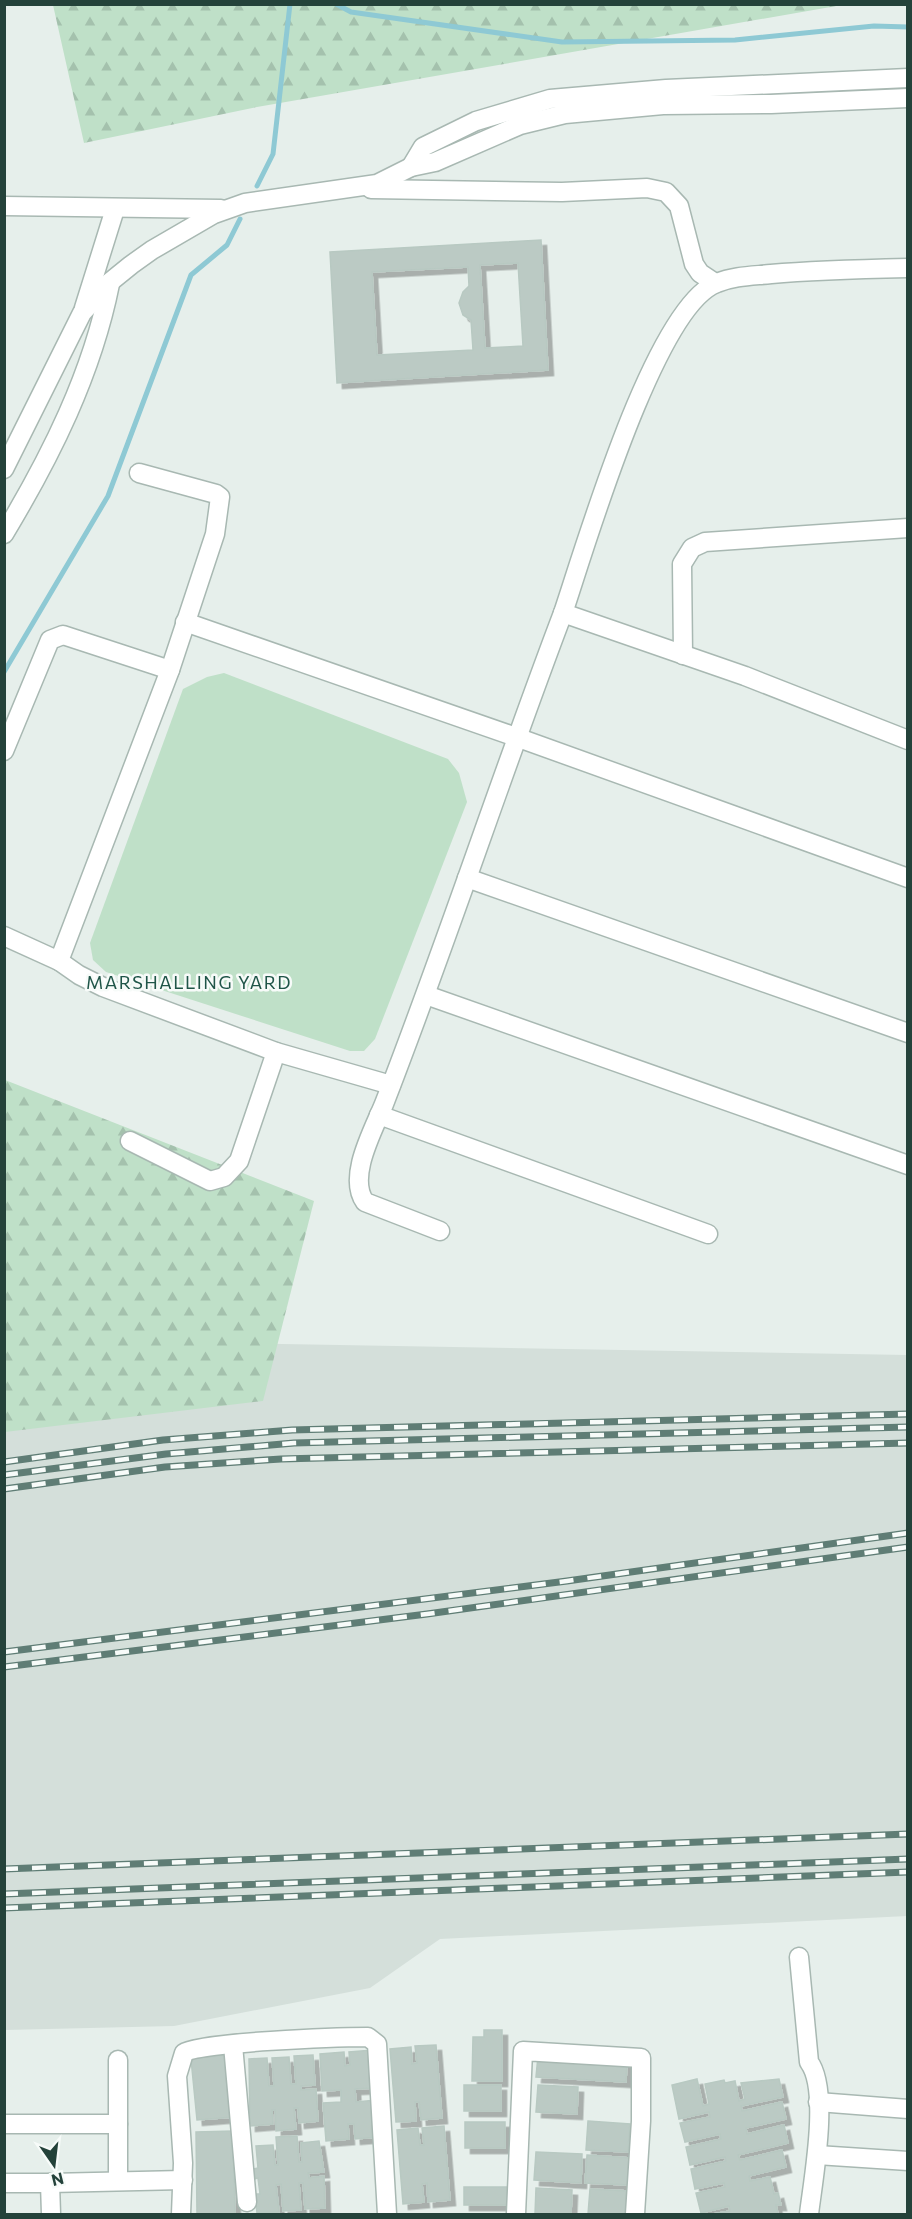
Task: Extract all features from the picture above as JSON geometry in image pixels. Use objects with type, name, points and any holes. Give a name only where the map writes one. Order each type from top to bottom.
[{"type":"street","points":[[411,167],[423,147],[476,121],[550,99],[666,89],[908,78]]},
{"type":"street","points":[[82,313],[110,282],[152,250],[184,230],[229,209],[245,203],[358,189],[377,184],[411,167],[435,162],[520,125],[565,114],[663,105],[771,104],[908,98]]},
{"type":"street","points":[[358,189],[562,192],[647,188],[666,192],[679,206],[694,264],[700,273],[715,283]]},
{"type":"street","points":[[4,206],[229,209]]},
{"type":"street","points":[[4,469],[82,313],[115,209]]},
{"type":"street","points":[[440,1231],[365,1202],[358,1193],[357,1184],[361,1166],[426,995],[516,737],[563,613],[627,422],[657,361],[687,309],[706,288],[715,283],[734,278],[779,273],[908,268]]},
{"type":"street","points":[[4,534],[29,492],[91,359],[102,326],[110,282]]},
{"type":"street","points":[[59,961],[170,670],[215,534],[221,504],[220,497],[199,488],[139,473]]},
{"type":"street","points":[[683,655],[682,564],[692,548],[705,542],[908,528]]},
{"type":"street","points":[[563,613],[745,676],[908,740]]},
{"type":"street","points":[[184,622],[516,737],[908,878]]},
{"type":"street","points":[[4,751],[50,640],[56,636],[63,635],[170,670]]},
{"type":"street","points":[[467,878],[908,1033]]},
{"type":"street","points":[[4,936],[59,961],[79,975],[103,987],[276,1052],[391,1085]]},
{"type":"street","points":[[426,995],[908,1165]]},
{"type":"street","points":[[130,1142],[210,1181],[224,1177],[239,1161],[276,1052]]},
{"type":"street","points":[[380,1115],[708,1234]]},
{"type":"street","points":[[799,1957],[809,2062],[814,2073],[818,2102],[817,2155],[809,2214]]},
{"type":"street","points":[[181,2214],[183,2180],[177,2076],[181,2060],[187,2050],[346,2037],[368,2037],[376,2041],[387,2214]]},
{"type":"street","points":[[233,2045],[247,2202]]},
{"type":"street","points":[[516,2214],[524,2051],[547,2050],[642,2058],[641,2121],[635,2214]]},
{"type":"street","points":[[118,2060],[118,2180]]},
{"type":"street","points":[[818,2102],[908,2109]]},
{"type":"street","points":[[4,2124],[118,2124]]},
{"type":"street","points":[[817,2155],[908,2161]]},
{"type":"street","points":[[4,2183],[183,2180]]},
{"type":"street","points":[[50,2182],[51,2214]]},
{"type":"shaded area","points":[[168,1342],[907,1355],[907,1916],[440,1939],[370,1988],[174,2026],[5,2030],[4,1362]]},
{"type":"green space","points":[[53,4],[842,5],[257,107],[84,143]]},
{"type":"green space","points":[[224,673],[448,759],[459,773],[467,802],[375,1039],[364,1051],[350,1051],[106,972],[93,960],[90,943],[183,689],[207,677]]},
{"type":"green space","points":[[5,1080],[314,1201],[263,1401],[5,1432]]},
{"type":"building","points":[[541,240],[548,370],[337,383],[330,252]],"holes":[[[518,263],[523,346],[485,348],[480,265]],[[468,267],[469,286],[463,292],[459,303],[463,315],[471,320],[473,350],[377,355],[372,272]]]},
{"type":"building","points":[[484,2030],[502,2030],[502,2081],[472,2081],[473,2037],[484,2037]]},
{"type":"building","points":[[436,2045],[442,2118],[421,2120],[419,2102],[415,2102],[416,2121],[396,2122],[390,2049],[411,2047],[412,2064],[417,2063],[415,2046]]},
{"type":"building","points":[[373,2050],[375,2088],[355,2089],[356,2102],[376,2100],[378,2137],[355,2139],[354,2124],[348,2124],[349,2139],[326,2141],[323,2103],[341,2102],[341,2090],[322,2091],[320,2054],[344,2052],[345,2066],[350,2065],[349,2052]]},
{"type":"building","points":[[227,2055],[233,2117],[197,2120],[191,2059]]},
{"type":"building","points":[[313,2055],[315,2085],[301,2086],[301,2090],[316,2089],[318,2121],[299,2123],[298,2108],[294,2108],[296,2129],[276,2131],[275,2110],[272,2110],[273,2124],[250,2126],[249,2059],[267,2058],[269,2086],[274,2086],[272,2058],[289,2057],[291,2084],[296,2084],[294,2056]]},
{"type":"building","points":[[538,2056],[627,2061],[626,2082],[536,2077]]},
{"type":"building","points":[[697,2079],[703,2106],[709,2104],[705,2084],[724,2080],[725,2083],[735,2081],[739,2101],[745,2099],[741,2083],[779,2079],[783,2097],[741,2106],[742,2111],[782,2102],[786,2119],[746,2128],[747,2134],[784,2125],[788,2143],[738,2155],[740,2160],[782,2150],[786,2167],[749,2176],[750,2181],[770,2177],[774,2194],[778,2193],[781,2205],[776,2205],[778,2214],[713,2214],[730,2211],[729,2206],[701,2213],[696,2193],[725,2187],[724,2183],[695,2189],[691,2169],[726,2161],[725,2157],[690,2165],[686,2147],[721,2139],[720,2134],[685,2142],[680,2123],[710,2117],[709,2112],[679,2119],[672,2085]]},
{"type":"building","points":[[464,2085],[501,2085],[501,2111],[464,2111]]},
{"type":"building","points":[[538,2085],[578,2087],[577,2114],[536,2112]]},
{"type":"building","points":[[588,2121],[630,2124],[628,2152],[586,2150]]},
{"type":"building","points":[[465,2122],[505,2122],[505,2148],[465,2148]]},
{"type":"building","points":[[444,2126],[450,2200],[428,2202],[427,2183],[422,2184],[424,2202],[403,2204],[397,2130],[418,2128],[420,2145],[424,2145],[422,2128]]},
{"type":"building","points":[[233,2131],[235,2214],[197,2214],[196,2132]]},
{"type":"building","points":[[297,2136],[299,2162],[302,2162],[301,2143],[319,2141],[324,2172],[308,2173],[309,2178],[324,2176],[325,2208],[305,2209],[303,2183],[299,2183],[301,2210],[283,2211],[281,2184],[276,2185],[279,2212],[257,2213],[255,2194],[260,2194],[258,2178],[254,2179],[253,2169],[258,2168],[256,2146],[273,2145],[275,2165],[278,2165],[276,2137]]},
{"type":"building","points":[[536,2152],[582,2154],[581,2183],[534,2180]]},
{"type":"building","points":[[587,2155],[630,2158],[628,2185],[585,2183]]},
{"type":"building","points":[[464,2187],[512,2187],[512,2205],[464,2205]]},
{"type":"building","points":[[536,2188],[572,2190],[571,2214],[535,2214]]},
{"type":"building","points":[[590,2189],[629,2191],[627,2214],[588,2214]]},
{"type":"waterway","points":[[257,186],[273,154],[290,4]]},
{"type":"waterway","points":[[336,4],[351,12],[562,42],[735,40],[874,26],[908,27]]},
{"type":"waterway","points":[[4,672],[108,496],[191,275],[227,245],[240,219]]},
{"type":"railway","points":[[4,1462],[163,1440],[292,1430],[908,1414]]},
{"type":"railway","points":[[4,1475],[166,1454],[294,1443],[908,1427]]},
{"type":"railway","points":[[4,1489],[165,1467],[281,1459],[908,1443]]},
{"type":"railway","points":[[4,1652],[567,1581],[908,1533]]},
{"type":"railway","points":[[4,1667],[427,1614],[908,1547]]},
{"type":"railway","points":[[4,1869],[908,1834]]},
{"type":"railway","points":[[4,1894],[908,1859]]},
{"type":"railway","points":[[4,1908],[908,1872]]},
{"type":"district","name":"MARSHALLING YARD","points":[[189,983]]}]
